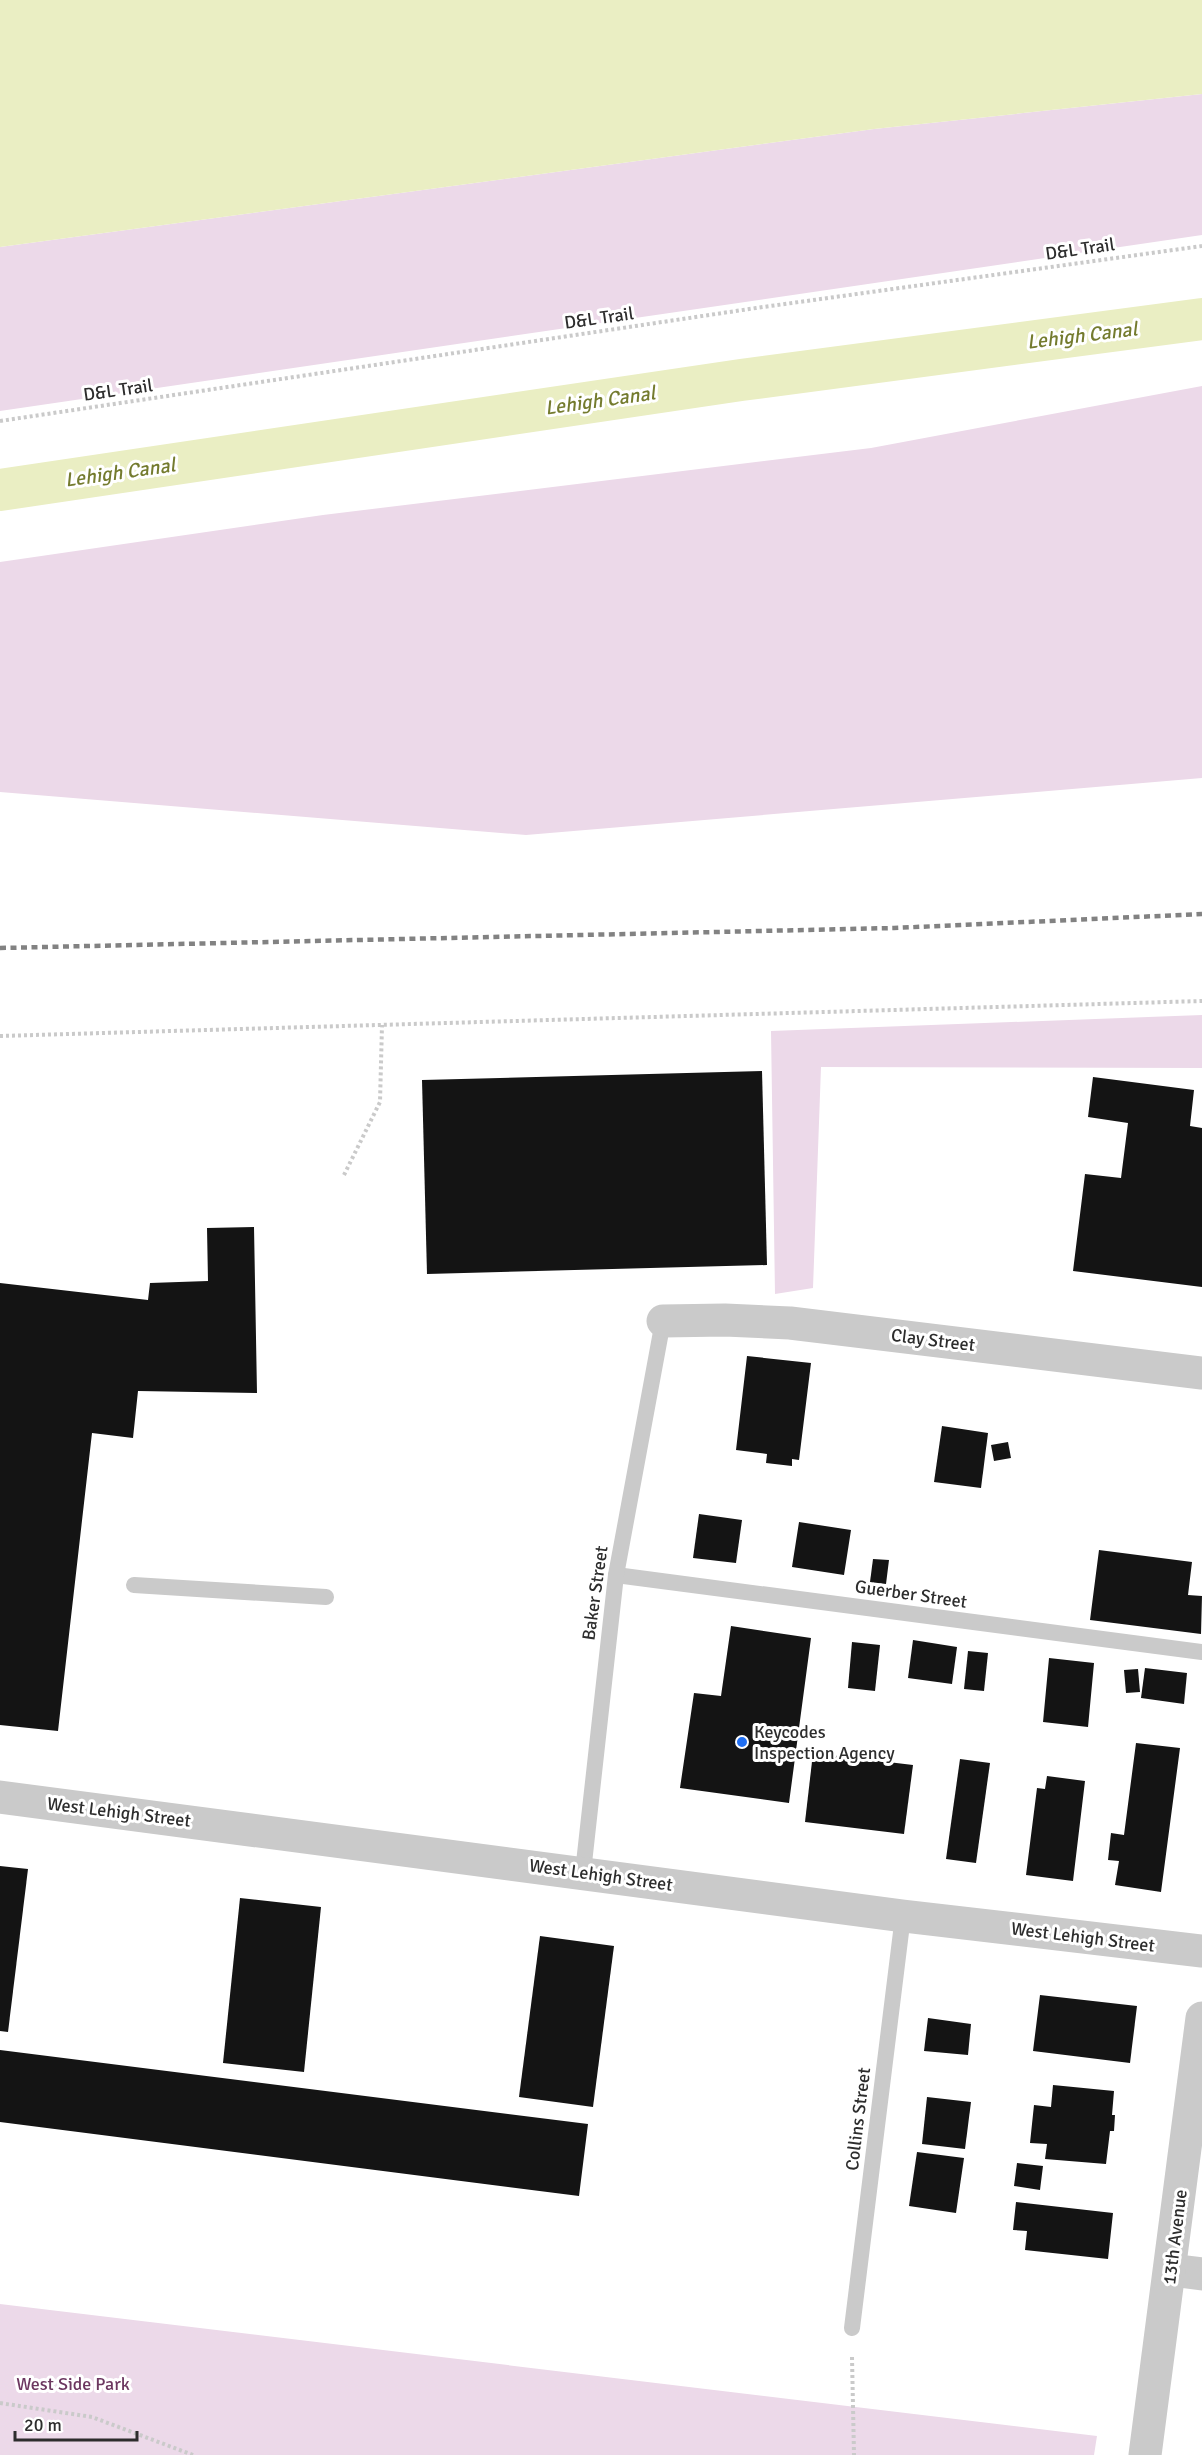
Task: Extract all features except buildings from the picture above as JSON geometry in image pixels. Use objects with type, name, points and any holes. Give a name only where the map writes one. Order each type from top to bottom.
[{"type":"street","name":"Clay Street","points":[[663,1321],[725,1320],[790,1323],[1202,1373]]},
{"type":"street","name":"West Lehigh Street","points":[[0,1797],[583,1872],[903,1916],[1202,1951]]},
{"type":"street","name":"13th Avenue","points":[[1145,2455],[1186,2272],[1202,2018]]},
{"type":"lane","name":"Baker Street","points":[[583,1872],[616,1575],[663,1321]]},
{"type":"lane","name":"Guerber Street","points":[[616,1575],[1202,1652]]},
{"type":"lane","points":[[134,1586],[326,1597]]},
{"type":"lane","name":"Collins Street","points":[[852,2328],[903,1916]]},
{"type":"path","name":"D&L Trail","points":[[0,421],[744,310],[1202,246]]},
{"type":"path","points":[[0,1036],[1202,1002]]},
{"type":"path","points":[[344,1175],[380,1102],[382,1025]]},
{"type":"path","points":[[852,2328],[854,2455]]},
{"type":"path","points":[[0,2403],[92,2417],[193,2455]]},
{"type":"green space","points":[[1202,94],[1202,235],[0,411],[0,247],[874,129]]},
{"type":"green space","points":[[1202,386],[1202,778],[526,835],[0,792],[0,562],[323,515],[871,448]]},
{"type":"green space","points":[[1202,1015],[1202,1068],[821,1067],[813,1288],[775,1294],[771,1031]]},
{"type":"green space","name":"West Side Park","points":[[0,2304],[1097,2436],[1094,2455],[0,2455]]},
{"type":"shaded area","points":[[0,0],[1202,0],[1202,94],[874,129],[0,247]]},
{"type":"waterway","name":"Lehigh Canal","points":[[0,490],[741,380],[1202,319]]},
{"type":"railway","points":[[0,948],[894,928],[1202,914]]},
{"type":"place","name":"Keycodes Inspection Agency","points":[[742,1742]]}]
